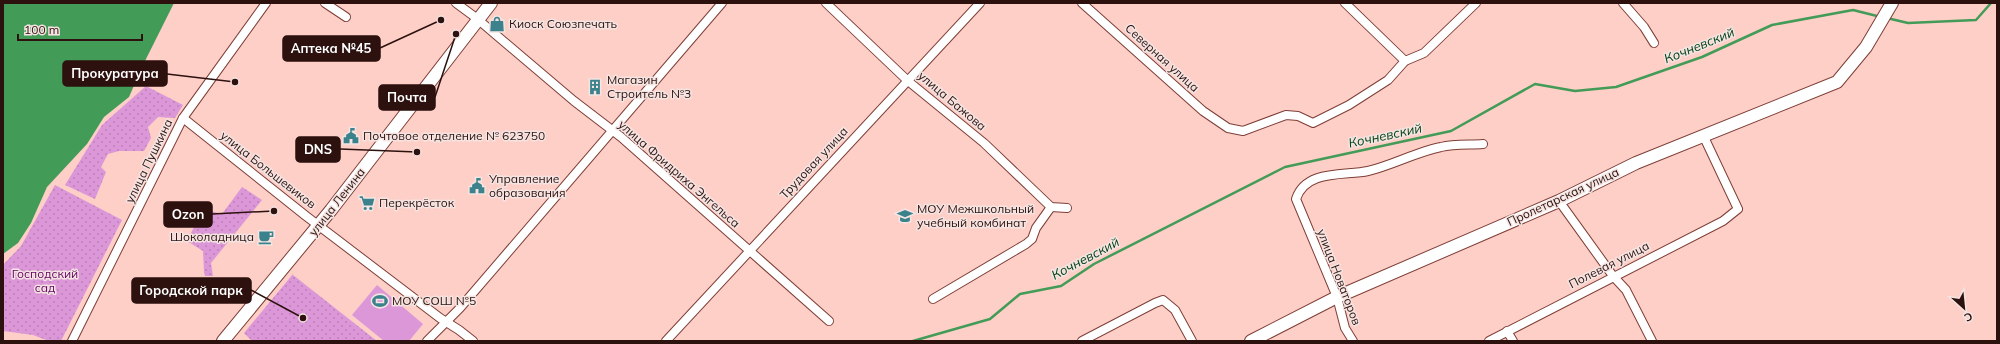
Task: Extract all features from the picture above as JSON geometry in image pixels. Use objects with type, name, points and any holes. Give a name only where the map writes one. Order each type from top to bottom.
[{"type":"street","name":"улица Пушкина","points":[[72,341],[183,118],[266,3]]},
{"type":"street","points":[[325,3],[346,17]]},
{"type":"street","name":"улица Фридриха Энгельса","points":[[456,3],[478,19],[574,101],[612,131],[829,320]]},
{"type":"street","name":"улица Ленина","points":[[223,341],[320,225],[491,3]]},
{"type":"street","points":[[427,341],[460,308],[722,3]]},
{"type":"street","name":"улица Бажова","points":[[826,3],[908,81],[984,143],[1051,206]]},
{"type":"street","name":"Трудовая улица","points":[[666,341],[980,3]]},
{"type":"street","name":"Северная улица","points":[[1082,3],[1203,111],[1228,128],[1242,131],[1286,115],[1298,116],[1314,123],[1349,105],[1388,80],[1405,61]]},
{"type":"street","points":[[1345,3],[1405,61],[1424,53],[1476,3]]},
{"type":"street","points":[[1623,3],[1644,27],[1654,43]]},
{"type":"street","name":"Пролетарская улица","points":[[1251,341],[1337,297],[1559,201],[1636,163],[1837,82],[1866,47],[1892,3]]},
{"type":"street","name":"улица Большевиков","points":[[183,118],[446,322],[473,341]]},
{"type":"street","name":"Полевая улица","points":[[1489,341],[1613,276],[1723,221],[1738,209],[1703,135]]},
{"type":"street","name":"улица Новаторов","points":[[1353,341],[1345,328],[1337,297],[1296,199],[1299,191],[1308,184],[1331,174],[1368,171],[1441,147],[1484,144]]},
{"type":"street","points":[[1559,201],[1613,276],[1626,290],[1652,341]]},
{"type":"street","points":[[933,299],[1032,240],[1036,228],[1051,206],[1068,208]]},
{"type":"street","points":[[1082,341],[1155,302],[1164,300],[1175,310],[1192,341]]},
{"type":"street","points":[[1507,331],[1513,341]]},
{"type":"green space","points":[[146,86],[183,105],[175,118],[158,117],[148,127],[151,138],[144,151],[119,151],[108,154],[101,167],[106,172],[95,199],[65,185],[102,125]]},
{"type":"green space","name":"Господский сад","points":[[55,185],[122,220],[61,341],[49,341],[33,335],[3,331],[3,265],[21,246]]},
{"type":"green space","points":[[242,187],[262,200],[211,263],[213,276],[205,276],[203,251],[187,241],[203,209],[222,214]]},
{"type":"green space","points":[[293,274],[377,341],[252,341],[244,333]]},
{"type":"green space","name":"МОУ СОШ №5","points":[[377,285],[423,324],[409,341],[384,341],[352,315]]},
{"type":"shaded area","points":[[3,3],[174,3],[142,67],[129,97],[104,117],[87,144],[47,187],[31,223],[18,243],[3,254]]},
{"type":"waterway","name":"Кочневский","points":[[1891,19],[1908,23],[1976,20],[1991,3]]},
{"type":"waterway","name":"Кочневский","points":[[913,341],[990,319],[1020,294],[1061,286],[1094,264],[1285,167],[1451,131],[1535,84],[1575,91],[1616,87],[1702,57],[1772,25],[1853,10],[1877,16]]},
{"type":"place","name":"Аптека №45","points":[[441,20]]},
{"type":"place","name":"Киоск Союзпечать","points":[[497,24]]},
{"type":"place","name":"Почта","points":[[456,34]]},
{"type":"place","name":"Прокуратура","points":[[235,82]]},
{"type":"place","name":"Магазин Строитель №3","points":[[595,87]]},
{"type":"place","name":"Почтовое отделение № 623750","points":[[351,136]]},
{"type":"place","name":"DNS","points":[[417,152]]},
{"type":"place","name":"Управление образования","points":[[477,186]]},
{"type":"place","name":"Перекрёсток","points":[[367,203]]},
{"type":"place","name":"Ozon","points":[[274,211]]},
{"type":"place","name":"МОУ Межшкольный учебный комбинат","points":[[905,216]]},
{"type":"place","name":"Шоколадница","points":[[266,237]]},
{"type":"place","name":"МОУ СОШ №5","points":[[380,301]]},
{"type":"place","name":"Городской парк","points":[[303,318]]}]
